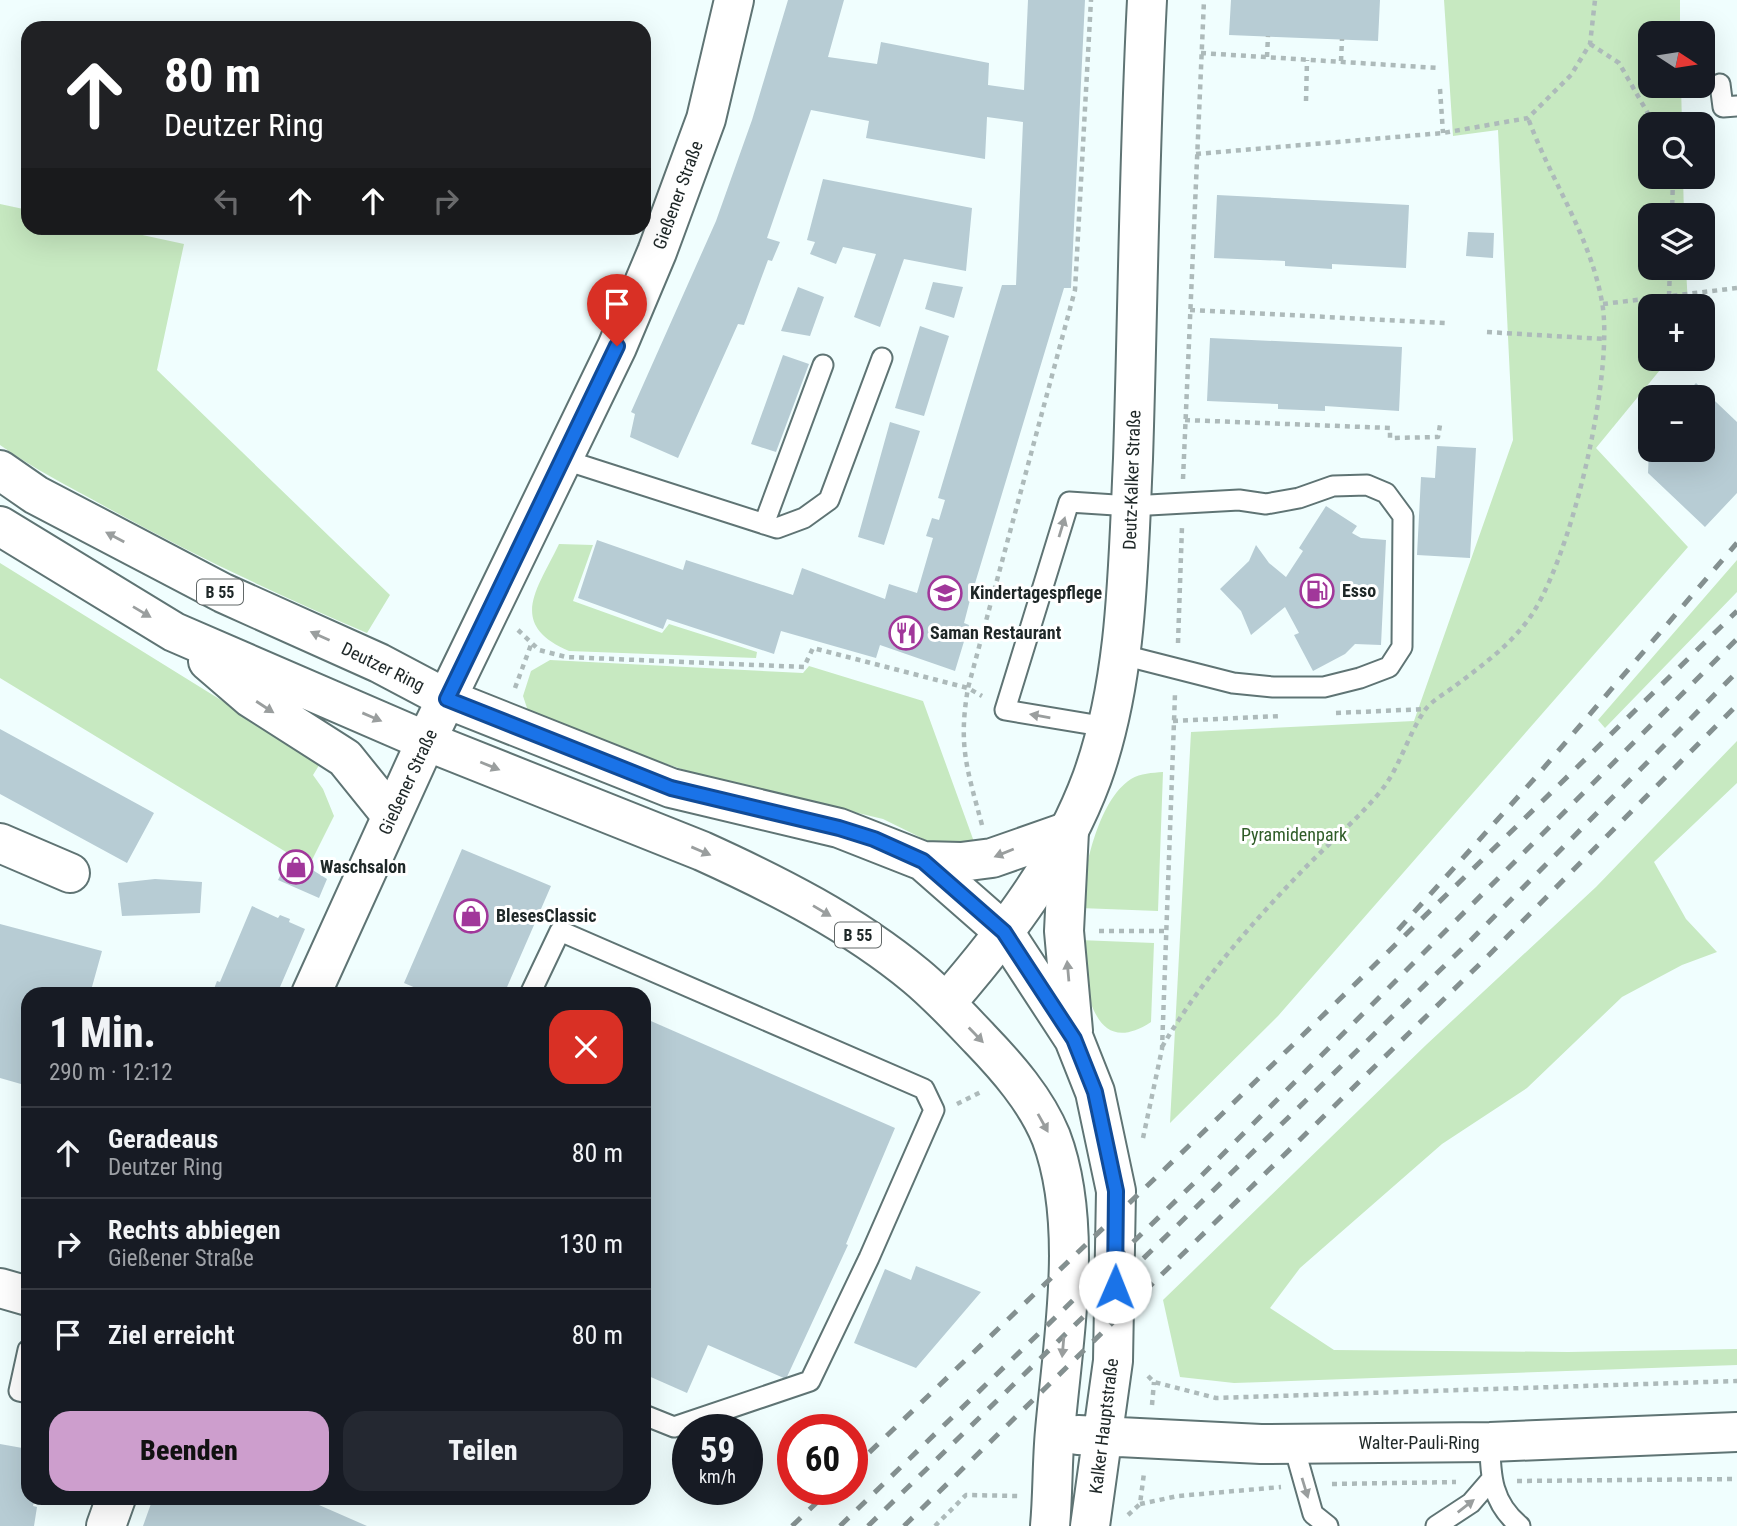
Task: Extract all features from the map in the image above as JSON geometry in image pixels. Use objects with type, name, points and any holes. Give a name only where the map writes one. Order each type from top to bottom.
[{"type":"main road","name":"Gießener Straße","points":[[314,987],[391,815],[617,346],[661,240],[706,119],[734,0]]},
{"type":"main road","name":"Deutz-Kalker Straße","points":[[946,1003],[1024,906],[1069,831],[1092,777],[1107,727],[1128,578],[1147,0]]},
{"type":"main road","name":"Deutzer Ring","points":[[0,470],[36,495],[223,593],[379,663],[447,699],[671,788],[839,828],[923,861],[1004,932]]},
{"type":"main road","name":"B 55","points":[[0,526],[174,632],[426,741],[702,851],[762,878],[824,912],[914,974],[946,1003],[1006,1066],[1028,1097],[1051,1136],[1062,1183],[1068,1235],[1065,1324],[1050,1526]]},
{"type":"main road","points":[[174,632],[251,698],[345,758],[391,815]]},
{"type":"main road","points":[[923,861],[961,862],[992,858],[1069,831],[1064,931],[1074,1039]]},
{"type":"main road","points":[[0,843],[70,873]]},
{"type":"main road","name":"Kalker Hauptstraße","points":[[1004,932],[1074,1039],[1095,1092],[1116,1191],[1113,1361],[1090,1526]]},
{"type":"main road","points":[[0,1288],[21,1294]]},
{"type":"main road","name":"Walter-Pauli-Ring","points":[[1055,1434],[1186,1442],[1293,1443],[1490,1442],[1737,1432]]},
{"type":"main road","points":[[106,1526],[114,1505]]},
{"type":"lane","points":[[1720,84],[1723,107],[1737,106]]},
{"type":"lane","points":[[562,458],[777,528],[804,518],[828,500],[882,358]]},
{"type":"lane","points":[[764,524],[823,365]]},
{"type":"lane","points":[[1107,727],[1005,710],[1069,502],[1131,506],[1239,500],[1266,504],[1299,498],[1333,486],[1367,485],[1386,493],[1403,516],[1402,647],[1390,667],[1324,687],[1273,687],[1233,682],[1177,666],[1119,654]]},
{"type":"lane","points":[[533,987],[560,931],[924,1089],[934,1110],[869,1258],[810,1381],[674,1427],[651,1418]]},
{"type":"lane","points":[[1490,1442],[1490,1481],[1500,1504],[1520,1526]]},
{"type":"lane","points":[[1293,1443],[1313,1514],[1328,1526]]},
{"type":"lane","points":[[1436,1526],[1471,1503],[1490,1481]]},
{"type":"path","points":[[963,757],[962,720],[968,688],[1076,290],[1091,0]]},
{"type":"path","points":[[1204,0],[1185,420],[1162,1049],[1185,1009],[1222,960],[1300,872],[1382,790],[1426,709],[1505,648],[1527,622],[1554,573],[1597,410],[1604,339],[1603,304],[1589,250],[1539,148],[1528,118]]},
{"type":"path","points":[[1196,154],[1443,133],[1528,118],[1571,75],[1590,44],[1595,0]]},
{"type":"path","points":[[1267,57],[1268,37]]},
{"type":"path","points":[[1341,61],[1342,39]]},
{"type":"path","points":[[1590,44],[1619,63],[1647,112]]},
{"type":"path","points":[[1201,53],[1438,68]]},
{"type":"path","points":[[1306,101],[1307,60]]},
{"type":"path","points":[[1440,89],[1443,133]]},
{"type":"path","points":[[1686,294],[1737,288]]},
{"type":"path","points":[[1603,304],[1638,300]]},
{"type":"path","points":[[1190,310],[1445,323]]},
{"type":"path","points":[[1487,332],[1604,339]]},
{"type":"path","points":[[1185,420],[1390,428],[1390,438],[1438,437],[1440,425]]},
{"type":"path","points":[[486,614],[520,631],[539,650],[566,657],[804,667],[813,649],[968,688],[1005,710]]},
{"type":"path","points":[[1064,931],[1168,931]]},
{"type":"path","points":[[1154,1382],[1216,1398],[1737,1381]]},
{"type":"path","points":[[1140,1504],[1178,1496],[1303,1485],[1737,1479]]},
{"type":"path","points":[[935,1526],[966,1494],[1026,1496]]},
{"type":"green space","name":"Pyramidenpark","points":[[1444,0],[1680,0],[1680,21],[1638,21],[1638,98],[1681,98],[1682,112],[1638,112],[1638,189],[1683,189],[1684,203],[1638,203],[1638,280],[1687,280],[1687,294],[1638,294],[1638,371],[1659,371],[1648,385],[1638,385],[1638,397],[1596,448],[1688,547],[1278,1016],[1170,1123],[1191,732],[1414,721],[1513,440],[1498,130],[1453,136]]},
{"type":"green space","points":[[0,204],[21,208],[21,235],[142,235],[184,244],[157,370],[390,595],[367,633],[170,541],[52,478],[0,445]]},
{"type":"green space","points":[[559,544],[593,545],[573,601],[662,633],[669,624],[757,652],[756,658],[569,651],[550,641],[538,629],[532,605]]},
{"type":"green space","points":[[1737,560],[1737,592],[1605,728],[1598,720]]},
{"type":"green space","points":[[0,563],[321,762],[313,775],[323,789],[334,816],[309,866],[0,678]]},
{"type":"green space","points":[[550,660],[803,673],[809,666],[923,701],[977,850],[944,849],[883,819],[703,776],[627,751],[528,711],[523,696],[531,671]]},
{"type":"green space","points":[[1737,741],[1737,783],[1654,862],[1686,919],[1717,952],[1682,965],[1622,997],[1527,1088],[1442,1144],[1300,1268],[1270,1308],[1334,1350],[1568,1352],[1737,1349],[1737,1365],[1234,1383],[1180,1377],[1163,1300],[1426,1045],[1596,887]]},
{"type":"green space","points":[[1163,772],[1158,911],[1080,908],[1094,838],[1109,803],[1131,779],[1143,774]]},
{"type":"green space","points":[[1079,940],[1154,943],[1151,1022],[1131,1032],[1115,1032],[1103,1024],[1088,995]]},
{"type":"building","points":[[788,0],[844,0],[828,57],[877,64],[881,42],[989,63],[988,85],[1024,90],[1028,0],[1085,0],[1071,288],[1064,288],[970,600],[964,623],[969,625],[955,671],[880,645],[876,658],[781,631],[774,654],[667,619],[663,629],[578,598],[597,540],[683,570],[686,560],[793,595],[802,568],[885,599],[889,584],[917,593],[933,538],[926,536],[932,518],[939,520],[945,500],[938,498],[1002,285],[1016,285],[1023,122],[987,117],[985,159],[866,138],[869,121],[811,110],[767,238],[780,242],[772,261],[768,260],[744,325],[738,324],[678,458],[630,437],[635,414],[631,412],[716,221],[752,120]]},
{"type":"building","points":[[1231,0],[1380,0],[1378,41],[1229,35]]},
{"type":"building","points":[[823,179],[972,208],[966,271],[904,259],[880,327],[854,317],[876,254],[843,247],[836,264],[810,254],[815,242],[807,240]]},
{"type":"building","points":[[1217,195],[1409,205],[1406,268],[1332,264],[1332,269],[1285,266],[1285,261],[1214,258]]},
{"type":"building","points":[[1468,232],[1494,233],[1493,258],[1466,256]]},
{"type":"building","points":[[933,282],[963,287],[954,318],[925,309]]},
{"type":"building","points":[[798,287],[824,297],[810,336],[781,331]]},
{"type":"building","points":[[920,326],[949,336],[924,416],[895,408]]},
{"type":"building","points":[[1210,338],[1402,347],[1399,411],[1325,406],[1325,411],[1278,409],[1278,404],[1207,401]]},
{"type":"building","points":[[783,355],[809,364],[776,452],[751,444]]},
{"type":"building","points":[[1715,401],[1737,422],[1737,493],[1705,527],[1648,473],[1648,462],[1715,462]]},
{"type":"building","points":[[890,422],[920,431],[884,545],[858,537]]},
{"type":"building","points":[[1437,446],[1476,448],[1470,558],[1417,555],[1421,477],[1435,478]]},
{"type":"building","points":[[1326,506],[1357,526],[1352,533],[1361,538],[1386,540],[1381,645],[1355,644],[1345,654],[1313,671],[1294,635],[1299,633],[1285,607],[1251,635],[1241,611],[1220,589],[1249,561],[1256,545],[1269,563],[1286,577],[1303,551],[1299,548]]},
{"type":"building","points":[[0,729],[154,813],[127,863],[0,794]]},
{"type":"building","points":[[462,849],[551,886],[507,987],[413,987],[404,983]]},
{"type":"building","name":"Waschsalon","points":[[290,856],[327,879],[319,898],[278,880]]},
{"type":"building","points":[[155,879],[202,882],[200,913],[122,916],[118,883]]},
{"type":"building","points":[[252,906],[278,918],[280,915],[290,919],[289,922],[305,929],[280,987],[215,987],[217,981],[220,982]]},
{"type":"building","points":[[0,924],[102,951],[92,987],[21,987],[21,1084],[0,1078]]},
{"type":"building","points":[[651,1021],[895,1128],[846,1244],[848,1245],[786,1379],[708,1345],[687,1393],[651,1377]]},
{"type":"building","points":[[916,1266],[981,1292],[916,1368],[854,1343],[885,1269],[911,1280]]},
{"type":"building","points":[[0,1444],[21,1448],[21,1505],[37,1507],[34,1526],[0,1526]]},
{"type":"building","points":[[150,1505],[319,1505],[367,1526],[143,1526]]},
{"type":"railway","points":[[1398,930],[1535,778],[1737,543]]},
{"type":"railway","points":[[868,1454],[1220,1116],[1737,611]]},
{"type":"railway","points":[[840,1526],[1191,1186],[1737,639]]},
{"type":"railway","points":[[868,1526],[1471,940],[1737,672]]},
{"type":"railway","points":[[904,1526],[1486,958],[1737,705]]},
{"type":"railway","points":[[792,1526],[814,1505]]},
{"type":"place","name":"Esso","points":[[1317,591]]},
{"type":"place","name":"Kindertagespflege","points":[[945,593]]},
{"type":"place","name":"Saman Restaurant","points":[[906,633]]},
{"type":"place","name":"Waschsalon","points":[[296,867]]},
{"type":"place","name":"BlesesClassic","points":[[471,916]]},
{"type":"route","points":[[617,346],[447,699],[671,788],[839,828],[874,839],[923,861],[1004,932],[1074,1039],[1095,1092],[1108,1143],[1116,1191],[1115,1287]]}]
